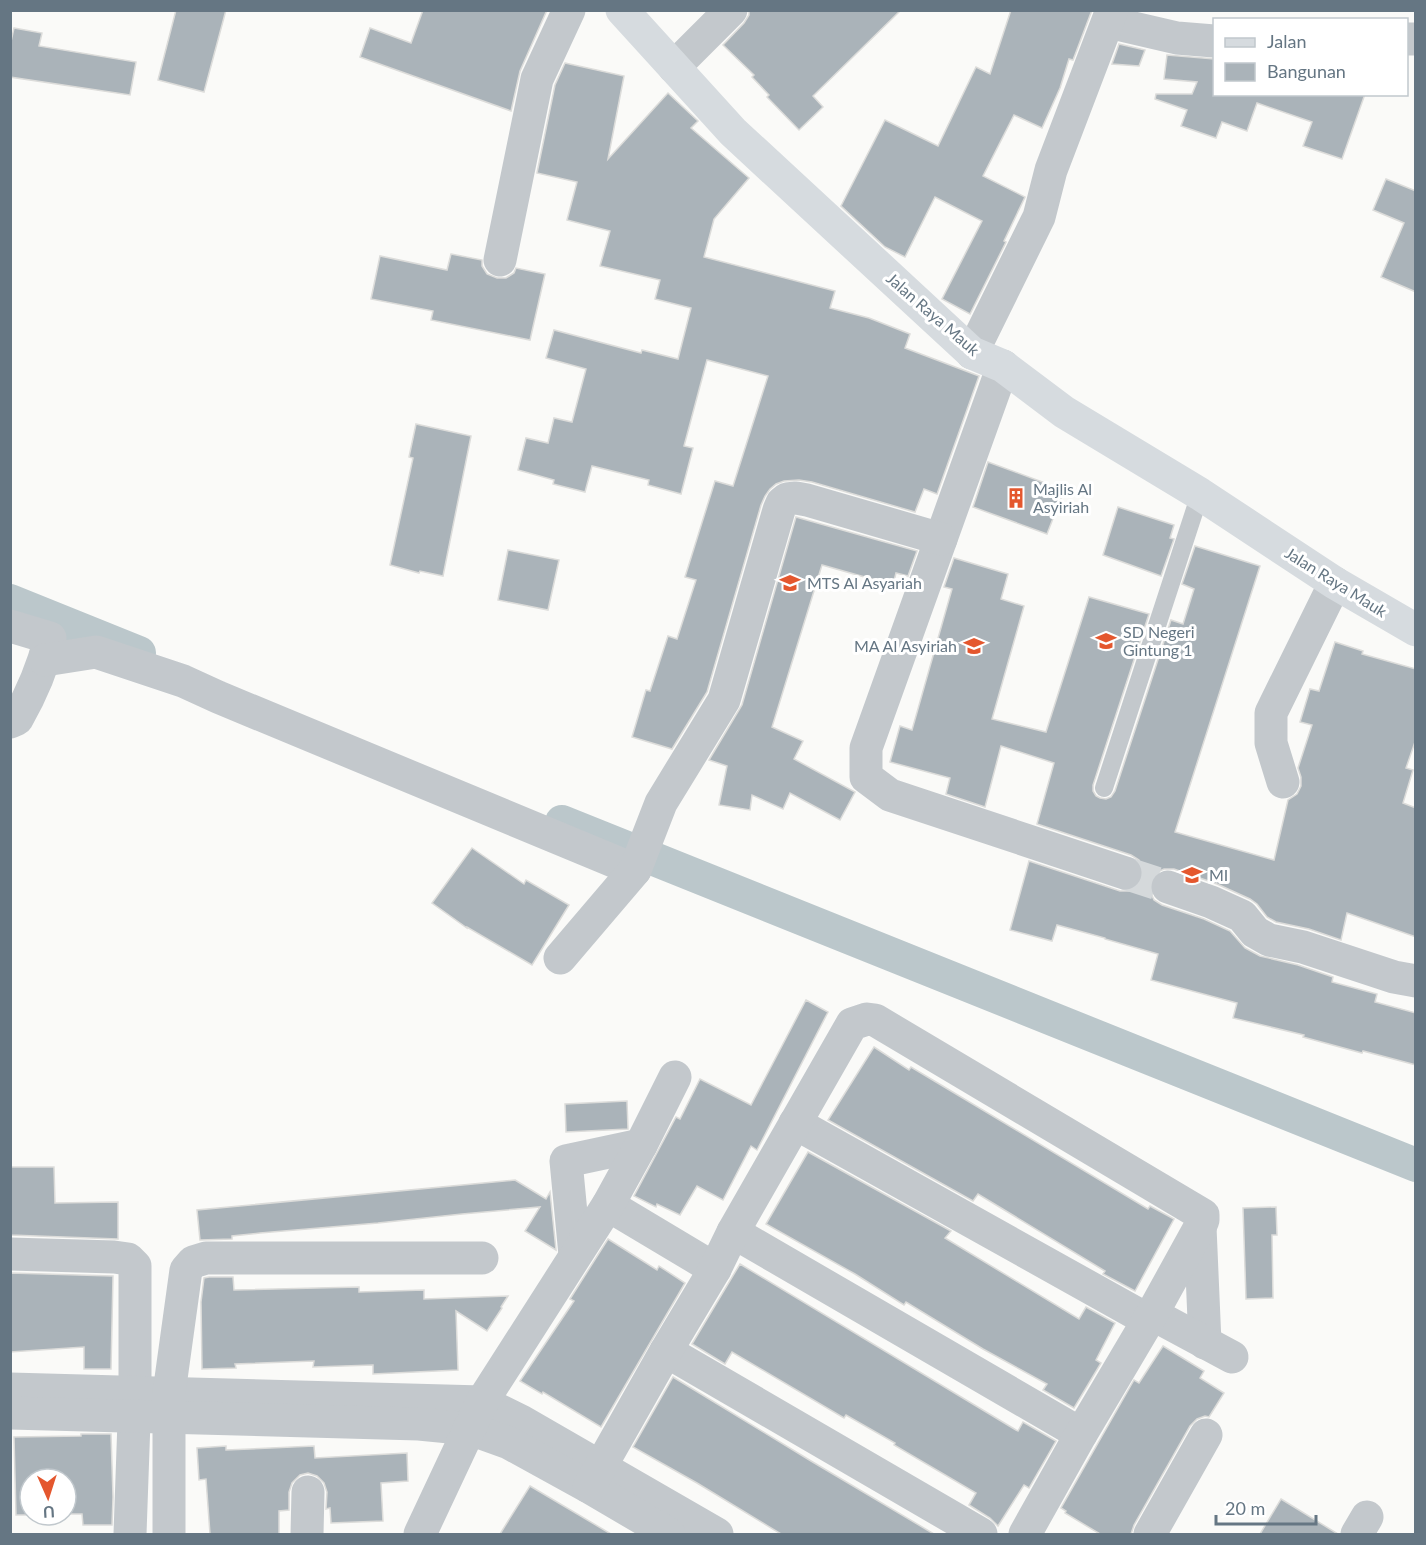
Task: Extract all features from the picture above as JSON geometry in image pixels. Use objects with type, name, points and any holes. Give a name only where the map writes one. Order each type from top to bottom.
[{"type":"main road","name":"Jalan Raya Mauk","points":[[622,10],[733,132],[972,353],[1002,366],[1064,412],[1200,494],[1335,583],[1416,630]]},
{"type":"street","points":[[500,260],[537,79],[569,10]]},
{"type":"street","points":[[674,67],[731,10]]},
{"type":"street","points":[[972,353],[1039,217],[1051,170],[1110,16],[1177,38],[1213,41]]},
{"type":"street","points":[[1002,366],[866,748],[866,777],[890,795],[1125,873]]},
{"type":"street","points":[[560,958],[638,863],[661,803],[724,700],[779,510],[787,499],[807,500],[941,539]]},
{"type":"street","points":[[1283,782],[1271,743],[1271,713],[1335,583]]},
{"type":"street","points":[[10,626],[50,638],[45,660],[33,690],[17,719],[10,722]]},
{"type":"street","points":[[45,660],[96,652],[183,681],[218,697],[638,863]]},
{"type":"street","points":[[1168,887],[1242,916],[1255,932],[1269,940],[1303,947],[1394,977],[1416,981]]},
{"type":"street","points":[[594,1476],[715,1269],[733,1232],[852,1024],[867,1019],[875,1020],[1203,1215],[1200,1227],[1026,1534]]},
{"type":"street","points":[[420,1534],[476,1416],[608,1205],[675,1077]]},
{"type":"street","points":[[795,1123],[1150,1317],[1218,1350],[1200,1227]]},
{"type":"street","points":[[575,1255],[566,1161],[641,1145]]},
{"type":"street","points":[[608,1205],[715,1269]]},
{"type":"street","points":[[733,1232],[1081,1434]]},
{"type":"street","points":[[10,1254],[114,1257],[128,1259],[135,1266],[135,1404],[130,1534]]},
{"type":"street","points":[[169,1534],[169,1405],[186,1270],[193,1262],[206,1258],[482,1258]]},
{"type":"street","points":[[666,1351],[981,1534]]},
{"type":"street","points":[[10,1389],[135,1404],[419,1424],[476,1416],[521,1420],[669,1534]]},
{"type":"street","points":[[10,1413],[135,1404]]},
{"type":"street","points":[[1150,1534],[1206,1435]]},
{"type":"street","points":[[594,1476],[717,1534]]},
{"type":"street","points":[[307,1534],[308,1492]]},
{"type":"lane","points":[[1104,788],[1200,494]]},
{"type":"building","points":[[176,10],[226,10],[204,92],[158,80]]},
{"type":"building","points":[[423,10],[547,10],[520,71],[511,111],[360,57],[370,28],[411,43]]},
{"type":"building","points":[[749,10],[901,10],[813,96],[823,107],[799,130],[767,97],[769,95],[752,77],[754,75],[723,45],[744,23]]},
{"type":"building","points":[[1011,10],[1092,10],[1073,60],[1069,59],[1060,88],[1042,128],[1014,115],[983,176],[1025,197],[1004,241],[1006,242],[970,314],[942,299],[982,221],[935,197],[905,257],[885,247],[841,206],[885,120],[938,146],[976,67],[990,74]]},
{"type":"building","points":[[14,28],[42,33],[39,46],[136,62],[130,95],[10,77],[10,46]]},
{"type":"building","points":[[1119,44],[1145,50],[1139,66],[1112,64]]},
{"type":"building","points":[[1167,55],[1213,59],[1213,96],[1364,96],[1342,159],[1303,146],[1312,122],[1257,103],[1247,131],[1222,122],[1216,138],[1181,126],[1187,110],[1155,99],[1156,94],[1192,94],[1197,82],[1164,79]]},
{"type":"building","points":[[565,63],[624,76],[608,159],[668,93],[698,121],[691,128],[749,178],[714,219],[704,257],[835,291],[830,308],[869,318],[910,334],[905,348],[979,376],[937,494],[924,489],[915,512],[812,482],[784,481],[770,489],[761,505],[707,692],[672,749],[632,737],[646,690],[650,691],[668,636],[677,639],[696,580],[685,577],[715,481],[733,486],[768,376],[707,360],[684,446],[693,448],[681,494],[648,485],[649,480],[592,466],[585,492],[553,484],[554,480],[518,470],[526,438],[548,443],[554,418],[572,422],[586,369],[546,358],[554,330],[641,353],[642,350],[678,359],[691,308],[655,299],[660,280],[600,266],[610,231],[567,220],[577,182],[537,173],[555,85]]},
{"type":"building","points":[[1386,179],[1416,191],[1416,292],[1381,277],[1404,223],[1373,210]]},
{"type":"building","points":[[451,254],[482,260],[482,266],[487,274],[497,278],[506,278],[514,273],[516,268],[545,274],[530,340],[431,320],[433,311],[371,299],[380,256],[447,270]]},
{"type":"building","points":[[416,424],[471,436],[443,576],[420,571],[419,573],[390,565],[413,458],[409,457]]},
{"type":"building","name":"Majlis Al Asyiriah","points":[[988,462],[1064,490],[1047,534],[973,507]]},
{"type":"building","points":[[1118,507],[1174,525],[1170,538],[1174,539],[1161,576],[1103,555]]},
{"type":"building","points":[[796,517],[917,551],[908,576],[896,573],[893,585],[822,565],[772,727],[803,741],[794,759],[855,792],[840,820],[790,793],[783,809],[752,795],[750,810],[719,805],[727,766],[709,760],[742,705]]},
{"type":"building","points":[[1195,546],[1260,566],[1175,832],[1274,860],[1288,800],[1297,794],[1301,786],[1298,768],[1312,725],[1300,722],[1310,689],[1319,691],[1335,642],[1363,651],[1362,654],[1416,669],[1416,739],[1406,768],[1413,770],[1403,803],[1416,808],[1416,937],[1347,913],[1341,940],[1309,929],[1276,922],[1267,917],[1250,899],[1217,884],[1174,869],[1164,869],[1155,873],[1150,881],[1150,891],[1154,900],[1162,905],[1204,919],[1230,931],[1245,948],[1260,956],[1298,965],[1333,977],[1332,982],[1377,994],[1375,1002],[1416,1013],[1416,1065],[1363,1051],[1362,1053],[1303,1037],[1304,1035],[1233,1018],[1237,1003],[1151,980],[1158,954],[1057,925],[1052,941],[1010,930],[1029,861],[1120,891],[1129,891],[1138,887],[1143,878],[1143,869],[1139,860],[1131,855],[1037,824],[1054,763],[1001,746],[985,807],[946,794],[950,778],[890,762],[900,726],[912,730],[952,589],[944,587],[954,558],[1008,574],[1001,599],[1024,606],[992,719],[1046,732],[1089,597],[1149,614],[1093,785],[1096,796],[1106,799],[1111,797],[1115,791],[1171,620],[1183,624],[1194,589],[1182,584]]},
{"type":"building","points":[[508,550],[559,560],[548,610],[498,600]]},
{"type":"building","points":[[472,848],[524,884],[526,880],[569,905],[532,965],[467,928],[432,903]]},
{"type":"building","points":[[806,1000],[828,1012],[757,1150],[751,1146],[723,1200],[697,1186],[680,1215],[634,1196],[676,1117],[680,1119],[700,1079],[751,1105]]},
{"type":"building","points":[[874,1047],[909,1070],[911,1067],[1148,1209],[1150,1206],[1174,1219],[1135,1291],[1103,1274],[1105,1271],[978,1194],[973,1201],[828,1120]]},
{"type":"building","points":[[627,1101],[628,1129],[566,1132],[565,1104]]},
{"type":"building","points":[[808,1152],[951,1231],[945,1238],[1079,1319],[1086,1307],[1115,1323],[1096,1360],[1101,1363],[1074,1408],[1043,1390],[1047,1384],[983,1349],[906,1302],[904,1305],[855,1274],[766,1224]]},
{"type":"building","points":[[10,1167],[54,1167],[55,1203],[118,1202],[118,1239],[10,1235]]},
{"type":"building","points":[[515,1180],[546,1199],[550,1192],[556,1250],[525,1231],[540,1207],[260,1233],[232,1236],[232,1239],[200,1240],[197,1210]]},
{"type":"building","points":[[1276,1207],[1277,1235],[1272,1235],[1273,1298],[1246,1299],[1243,1208]]},
{"type":"building","points":[[608,1239],[657,1270],[659,1266],[685,1283],[601,1427],[520,1381],[574,1301],[570,1299]]},
{"type":"building","points":[[740,1264],[1016,1430],[1018,1431],[1023,1422],[1056,1441],[1029,1488],[1024,1485],[998,1526],[969,1505],[976,1493],[894,1445],[895,1443],[846,1415],[844,1418],[732,1352],[725,1364],[692,1344]]},
{"type":"building","points":[[10,1273],[113,1276],[111,1369],[84,1369],[84,1347],[10,1352]]},
{"type":"building","points":[[233,1277],[234,1290],[359,1287],[359,1292],[424,1290],[424,1299],[508,1296],[487,1331],[456,1311],[458,1370],[373,1374],[373,1365],[313,1367],[314,1361],[235,1364],[236,1368],[202,1369],[201,1302],[204,1278]]},
{"type":"building","points":[[1163,1346],[1204,1371],[1200,1378],[1224,1393],[1209,1417],[1197,1419],[1190,1426],[1131,1534],[1100,1534],[1065,1513],[1066,1511],[1061,1508],[1134,1380],[1139,1383]]},
{"type":"building","points":[[673,1377],[934,1534],[781,1534],[633,1447]]},
{"type":"building","points":[[81,1434],[111,1434],[112,1525],[83,1525],[82,1514],[78,1514],[78,1467],[18,1467],[18,1515],[16,1515],[14,1437],[81,1436]]},
{"type":"building","points":[[226,1446],[226,1450],[314,1446],[315,1458],[407,1453],[408,1481],[381,1483],[383,1521],[331,1523],[330,1508],[326,1509],[327,1492],[324,1483],[317,1476],[308,1473],[300,1475],[292,1483],[289,1492],[289,1510],[279,1511],[279,1534],[210,1534],[206,1479],[199,1480],[197,1448]]},
{"type":"building","points":[[530,1486],[611,1534],[500,1534]]},
{"type":"building","points":[[1281,1499],[1338,1534],[1260,1534]]},
{"type":"waterway","points":[[10,601],[139,653]]},
{"type":"waterway","points":[[562,822],[1416,1165]]},
{"type":"tunnel","points":[[1125,873],[1168,887]]},
{"type":"place","name":"Majlis Al Asyiriah","points":[[1016,498]]},
{"type":"place","name":"MTS Al Asyariah","points":[[790,583]]},
{"type":"place","name":"SD Negeri Gintung 1","points":[[1106,641]]},
{"type":"place","name":"MA Al Asyiriah","points":[[974,646]]},
{"type":"place","name":"MI","points":[[1192,875]]}]
